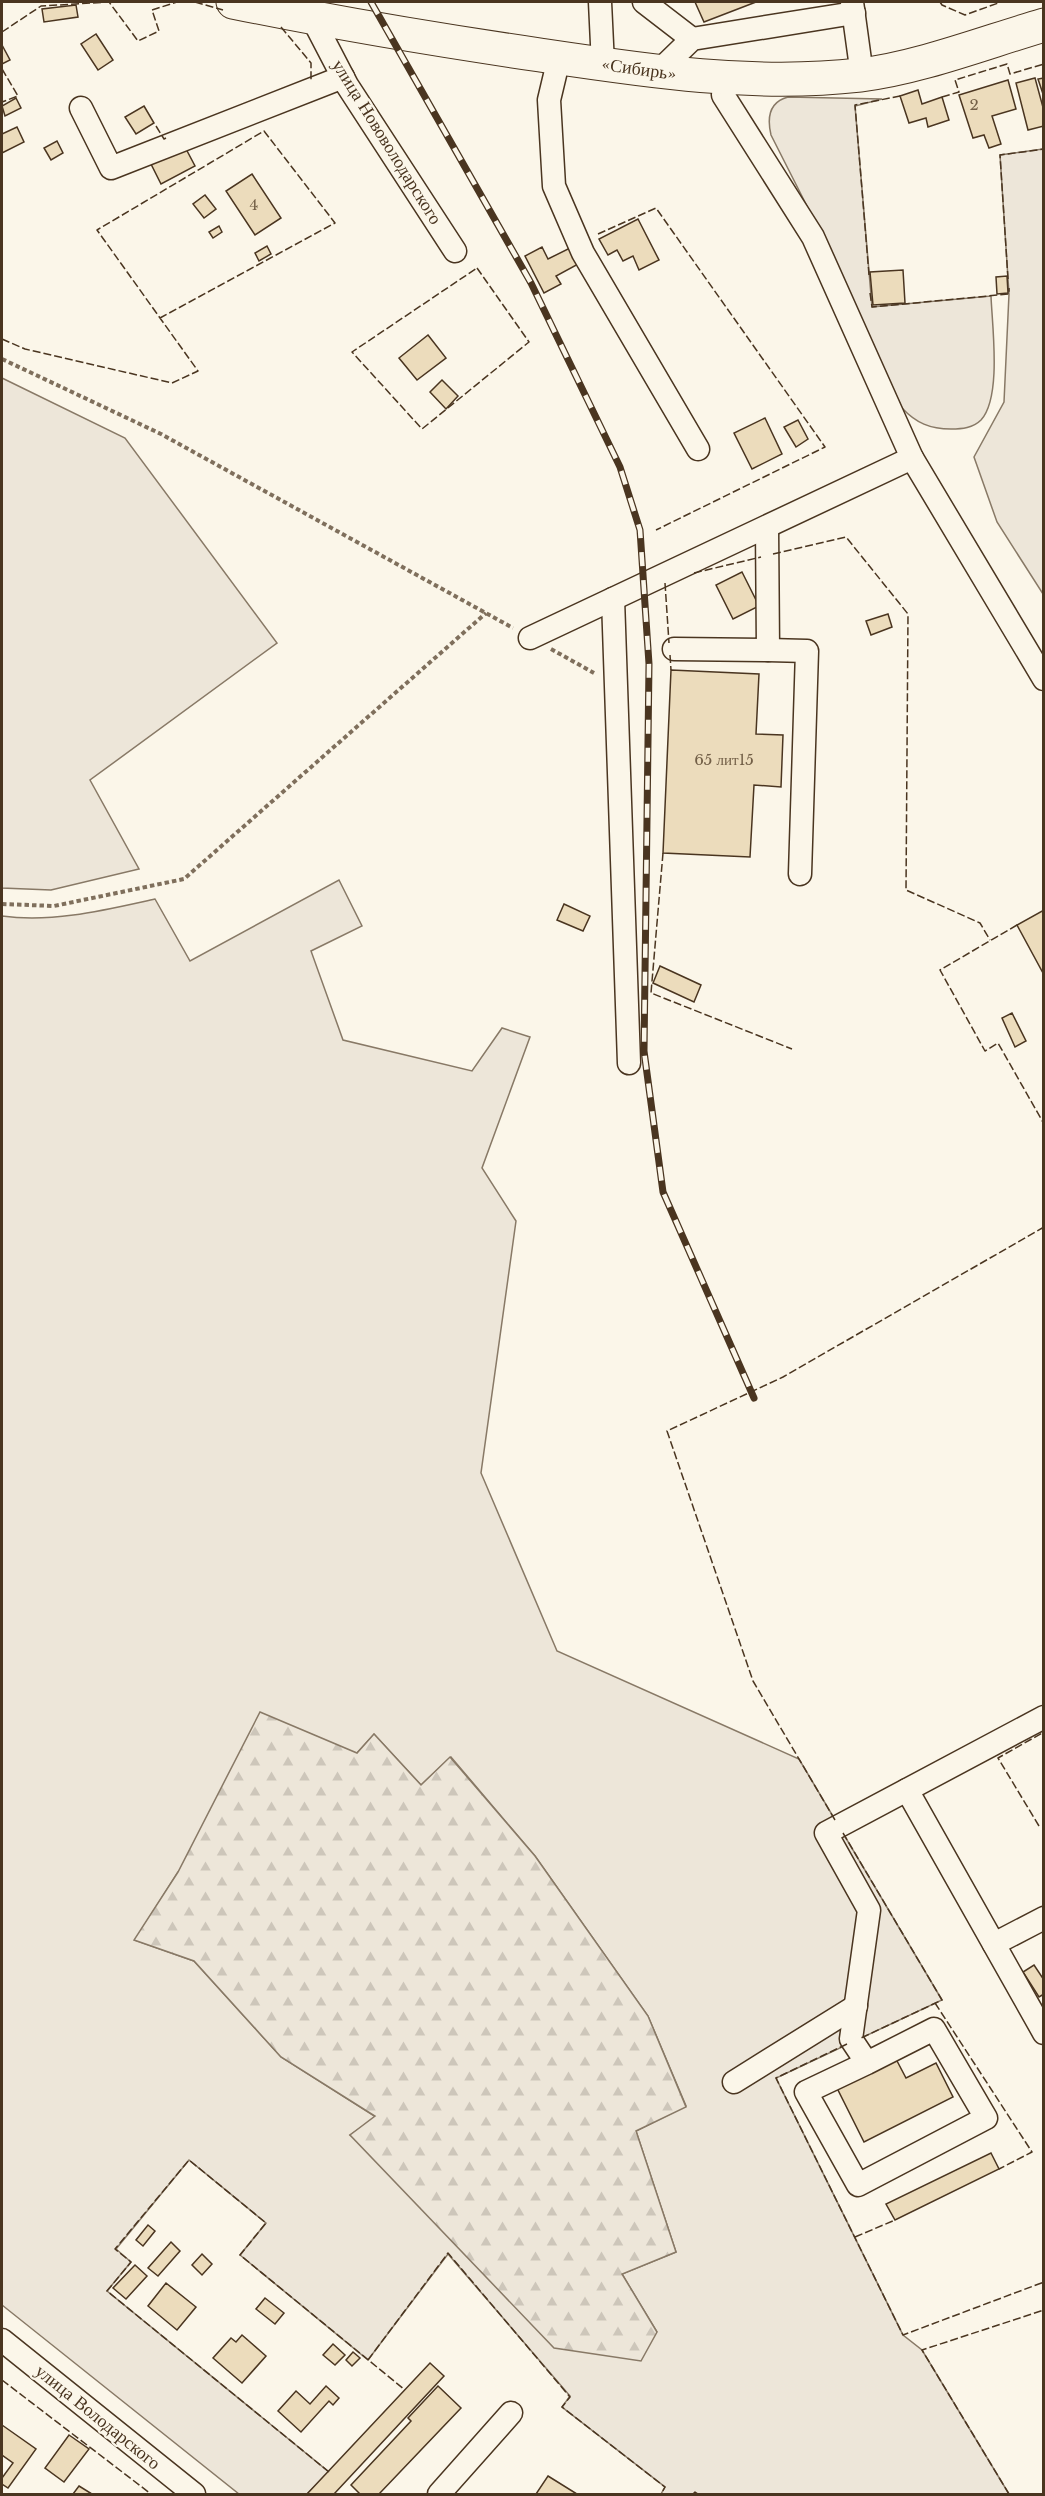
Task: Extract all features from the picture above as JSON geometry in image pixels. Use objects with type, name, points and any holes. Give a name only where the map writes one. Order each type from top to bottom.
[{"type":"highway","name":"«Сибирь»","points":[[232,2],[308,10],[559,58],[658,72],[785,80],[862,75],[937,57],[1044,25]]},
{"type":"street","points":[[644,2],[692,39]]},
{"type":"street","points":[[602,3],[603,64]]},
{"type":"street","points":[[658,72],[692,39],[853,7],[862,75]]},
{"type":"street","name":"улица Нововолодарского","points":[[308,10],[343,77],[456,251]]},
{"type":"street","points":[[559,58],[549,100],[554,186],[584,253],[698,449]]},
{"type":"street","points":[[81,108],[111,168],[343,77]]},
{"type":"street","points":[[725,77],[723,95],[813,237],[912,458],[1044,679]]},
{"type":"street","points":[[530,638],[912,458]]},
{"type":"street","points":[[767,527],[768,650]]},
{"type":"street","points":[[614,599],[614,684],[629,1063]]},
{"type":"street","points":[[674,649],[807,651],[800,874]]},
{"type":"street","points":[[867,2063],[851,2039],[869,1910],[826,1833],[1044,1717]]},
{"type":"street","points":[[907,1790],[1042,2026]]},
{"type":"street","points":[[994,1944],[1044,1918]]},
{"type":"street","points":[[734,2082],[856,2006]]},
{"type":"street","points":[[934,2029],[986,2118],[858,2185],[806,2092],[867,2063],[934,2029]]},
{"type":"street","name":"улица Володарского","points":[[2,2340],[194,2494]]},
{"type":"street","points":[[446,2492],[511,2413]]},
{"type":"path","points":[[2,359],[161,434],[614,684]]},
{"type":"path","points":[[2,904],[54,906],[184,879],[486,614]]},
{"type":"green space","points":[[788,97],[882,99],[855,106],[872,307],[991,296],[994,342],[992,395],[988,409],[981,420],[974,425],[959,429],[936,428],[918,421],[902,408],[813,218],[771,135],[769,123],[773,107]]},
{"type":"green space","points":[[1044,149],[1043,594],[997,522],[974,457],[1004,402],[1009,294],[1000,155]]},
{"type":"green space","points":[[2,378],[125,438],[277,643],[90,780],[139,869],[51,890],[2,888]]},
{"type":"green space","points":[[339,880],[362,926],[311,951],[343,1040],[472,1071],[502,1028],[530,1037],[482,1168],[516,1221],[481,1473],[557,1651],[799,1759],[942,2000],[776,2078],[903,2335],[922,2350],[1009,2494],[661,2494],[665,2487],[562,2407],[570,2396],[448,2254],[368,2360],[240,2255],[266,2223],[189,2160],[116,2249],[131,2262],[107,2291],[329,2472],[307,2494],[239,2494],[2,2305],[2,916],[60,917],[155,899],[190,961]],"holes":[[[374,1734],[421,1785],[451,1757],[535,1856],[648,2016],[686,2106],[636,2131],[676,2252],[622,2274],[657,2332],[350,2135],[376,2117],[281,2057],[194,1961],[135,1940],[178,1872],[357,1753]]]},
{"type":"green space","points":[[260,1712],[357,1753],[374,1734],[421,1785],[450,1757],[535,1856],[648,2016],[686,2107],[636,2131],[676,2252],[622,2274],[657,2332],[641,2361],[554,2348],[350,2135],[375,2116],[281,2057],[194,1961],[134,1940],[178,1872]]},
{"type":"building","points":[[695,2],[756,2],[704,22]]},
{"type":"building","points":[[76,5],[78,17],[44,22],[42,9]]},
{"type":"building","points":[[96,34],[113,60],[98,70],[81,44]]},
{"type":"building","points":[[2,45],[10,60],[2,64]]},
{"type":"building","points":[[1035,78],[1044,111],[1044,126],[1028,130],[1016,83]]},
{"type":"building","points":[[1044,78],[1044,97],[1038,79]]},
{"type":"building","points":[[1008,80],[1016,109],[992,116],[1001,144],[989,148],[984,135],[973,138],[959,95]]},
{"type":"building","points":[[918,90],[922,104],[942,97],[949,120],[928,127],[926,118],[909,123],[900,96]]},
{"type":"building","points":[[16,98],[21,108],[5,116],[2,106]]},
{"type":"building","points":[[144,106],[154,123],[136,134],[125,117]]},
{"type":"building","points":[[17,127],[24,142],[2,153],[2,134]]},
{"type":"building","points":[[57,141],[63,153],[51,160],[44,148]]},
{"type":"building","points":[[185,147],[195,166],[161,184],[151,164]]},
{"type":"building","points":[[252,174],[281,218],[255,235],[226,191]]},
{"type":"building","points":[[205,195],[216,209],[204,218],[193,204]]},
{"type":"building","points":[[638,219],[659,260],[639,270],[633,256],[623,261],[617,250],[608,255],[599,239]]},
{"type":"building","points":[[219,226],[222,232],[213,238],[209,232]]},
{"type":"building","points":[[267,246],[271,254],[259,261],[255,253]]},
{"type":"building","points":[[574,246],[582,262],[556,276],[561,284],[544,293],[525,256],[542,247],[548,259]]},
{"type":"building","points":[[903,270],[905,303],[873,305],[870,272]]},
{"type":"building","points":[[1007,276],[1008,293],[997,294],[996,277]]},
{"type":"building","points":[[428,335],[446,358],[417,380],[399,358]]},
{"type":"building","points":[[442,380],[458,396],[446,409],[430,392]]},
{"type":"building","points":[[765,418],[782,454],[752,469],[734,433]]},
{"type":"building","points":[[798,420],[808,439],[796,447],[784,427]]},
{"type":"building","points":[[742,572],[759,606],[733,619],[716,585]]},
{"type":"building","points":[[888,614],[892,627],[871,635],[866,621]]},
{"type":"building","points":[[671,670],[759,674],[756,734],[783,735],[781,787],[754,785],[750,857],[663,853]]},
{"type":"building","points":[[564,904],[590,916],[583,931],[557,920]]},
{"type":"building","points":[[1044,910],[1044,973],[1043,973],[1017,925]]},
{"type":"building","points":[[660,966],[701,985],[694,1002],[653,983]]},
{"type":"building","points":[[1012,1013],[1026,1041],[1015,1047],[1002,1018]]},
{"type":"building","points":[[1034,1965],[1044,1980],[1044,1994],[1039,1997],[1023,1972]]},
{"type":"building","points":[[896,2059],[906,2078],[936,2063],[953,2097],[864,2142],[837,2088]]},
{"type":"building","points":[[991,2153],[999,2169],[895,2220],[886,2204]]},
{"type":"building","points":[[148,2225],[155,2231],[143,2246],[136,2240]]},
{"type":"building","points":[[171,2242],[180,2251],[158,2276],[148,2268]]},
{"type":"building","points":[[202,2254],[212,2264],[202,2275],[192,2265]]},
{"type":"building","points":[[135,2265],[147,2276],[126,2299],[113,2288]]},
{"type":"building","points":[[166,2283],[196,2307],[177,2330],[148,2306]]},
{"type":"building","points":[[265,2298],[284,2313],[275,2324],[256,2309]]},
{"type":"building","points":[[242,2335],[266,2356],[242,2383],[213,2358],[231,2338],[236,2342]]},
{"type":"building","points":[[333,2344],[345,2355],[335,2365],[323,2355]]},
{"type":"building","points":[[353,2352],[360,2358],[352,2366],[346,2360]]},
{"type":"building","points":[[430,2363],[444,2376],[334,2494],[307,2494]]},
{"type":"building","points":[[326,2386],[339,2398],[333,2405],[329,2401],[301,2432],[278,2411],[296,2391],[310,2404]]},
{"type":"building","points":[[438,2386],[461,2408],[379,2494],[360,2494],[351,2485],[411,2421],[408,2418]]},
{"type":"building","points":[[2,2425],[36,2449],[8,2488],[2,2484],[2,2478],[13,2463],[2,2455]]},
{"type":"building","points":[[69,2435],[89,2449],[64,2482],[45,2468]]},
{"type":"building","points":[[548,2476],[577,2494],[536,2494]]},
{"type":"building","points":[[79,2486],[92,2494],[73,2494]]},
{"type":"railway","points":[[371,2],[531,283],[620,467],[640,530],[649,664],[644,1051],[663,1192],[754,1398]]},
{"type":"fence","points":[[2,32],[41,6],[109,2],[138,41],[159,31],[152,10],[177,2]]},
{"type":"fence","points":[[195,2],[223,10]]},
{"type":"fence","points":[[940,2],[965,15],[1001,2]]},
{"type":"fence","points":[[281,27],[311,63],[311,82]]},
{"type":"fence","points":[[942,97],[959,92],[955,80],[1007,64],[1010,74],[1044,64]]},
{"type":"fence","points":[[2,69],[18,96],[2,102]]},
{"type":"fence","points":[[869,275],[855,105],[900,96]]},
{"type":"fence","points":[[156,126],[164,139],[166,138]]},
{"type":"fence","points":[[2,339],[25,349],[172,383],[198,371],[97,230],[264,131],[335,223],[160,318]]},
{"type":"fence","points":[[1008,279],[1000,155],[1044,149]]},
{"type":"fence","points":[[598,234],[656,208],[825,447],[656,530]]},
{"type":"fence","points":[[477,268],[529,342],[422,429],[352,352],[477,268]]},
{"type":"fence","points":[[870,293],[872,307],[1009,294],[1009,288]]},
{"type":"fence","points":[[773,554],[846,537],[908,614],[906,890],[980,923],[990,940]]},
{"type":"fence","points":[[694,573],[761,557]]},
{"type":"fence","points":[[665,583],[669,643]]},
{"type":"fence","points":[[670,655],[671,670]]},
{"type":"fence","points":[[663,853],[651,993],[792,1049]]},
{"type":"fence","points":[[1017,925],[940,970],[985,1051],[998,1043],[1044,1124]]},
{"type":"fence","points":[[835,1820],[753,1681],[667,1431],[783,1377],[1044,1227]]},
{"type":"fence","points":[[1039,1826],[998,1758],[1044,1732]]},
{"type":"fence","points":[[843,1833],[942,2000],[861,2038]]},
{"type":"fence","points":[[935,2003],[1032,2152],[999,2169]]},
{"type":"fence","points":[[847,2044],[776,2078],[903,2335],[1044,2282]]},
{"type":"fence","points":[[329,2472],[107,2291],[131,2262],[115,2249],[189,2160],[266,2223],[240,2255],[405,2390]]},
{"type":"fence","points":[[855,2237],[895,2220]]},
{"type":"fence","points":[[368,2360],[448,2253],[570,2397],[562,2407],[665,2487],[661,2494]]},
{"type":"fence","points":[[1009,2494],[922,2350],[1044,2310]]},
{"type":"fence","points":[[2,2380],[151,2494]]},
{"type":"fence","points":[[693,2494],[695,2492],[698,2494]]}]
